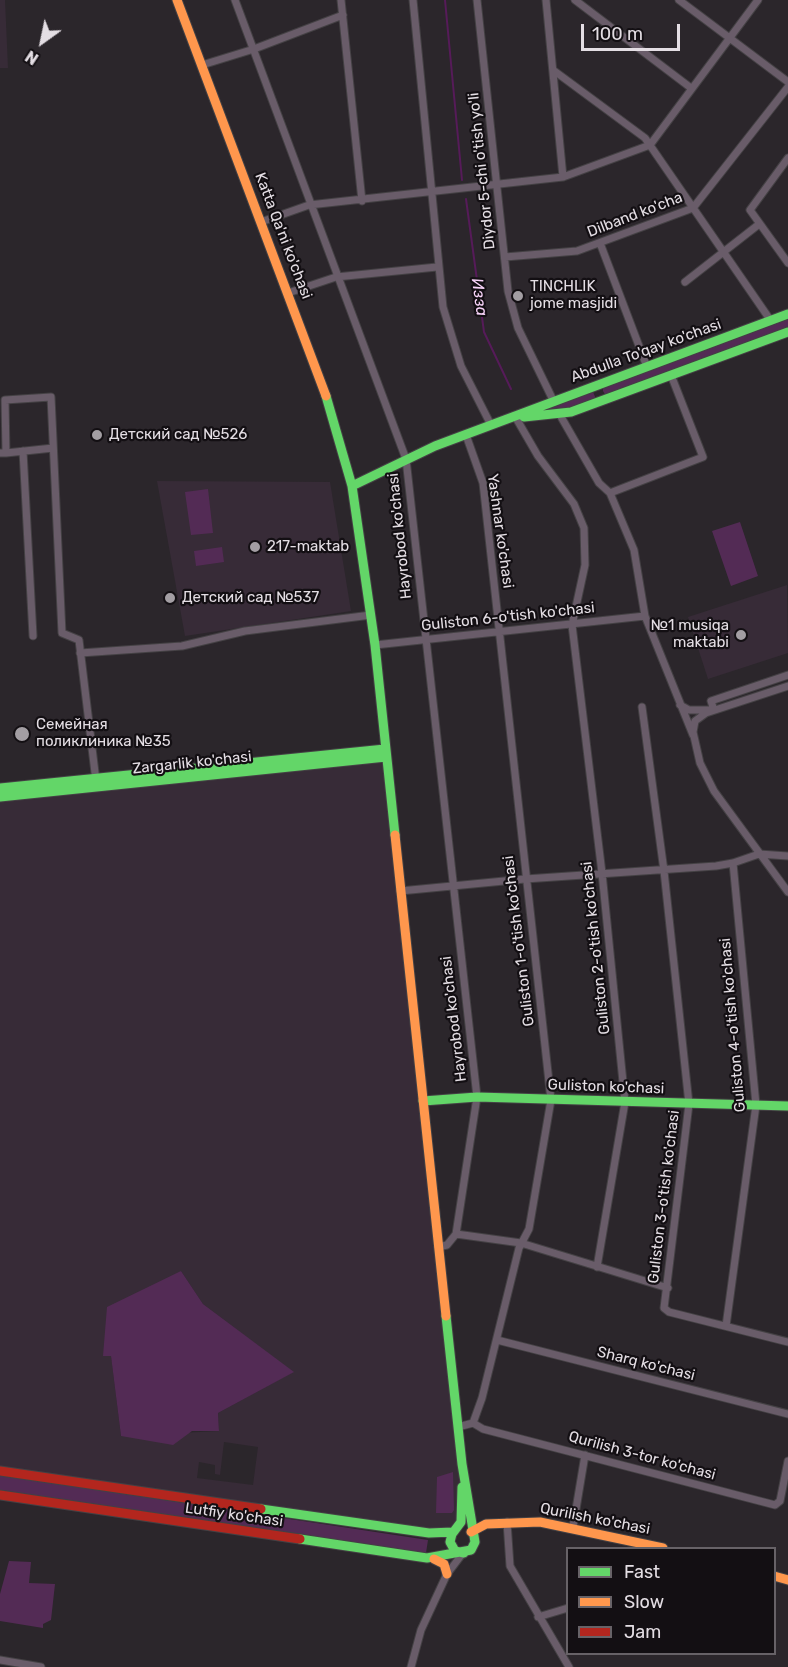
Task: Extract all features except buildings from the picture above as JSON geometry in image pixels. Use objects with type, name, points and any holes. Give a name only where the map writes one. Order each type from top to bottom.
[{"type":"main road","name":"Katta Qa'ni ko'chasi","points":[[177,0],[330,408],[352,486],[375,645],[462,1464]]},
{"type":"main road","name":"Abdulla To'qay ko'chasi","points":[[352,486],[406,459],[491,425],[788,314]]},
{"type":"main road","name":"Abdulla To'qay ko'chasi","points":[[516,417],[560,415],[788,332]]},
{"type":"main road","points":[[596,385],[596,394],[602,401]]},
{"type":"main road","name":"Zargarlik ko'chasi","points":[[0,797],[96,783],[386,753]]},
{"type":"main road","name":"Zargarlik ko'chasi","points":[[0,788],[96,783]]},
{"type":"main road","name":"Guliston ko'chasi","points":[[423,1101],[477,1097],[788,1106]]},
{"type":"main road","points":[[462,1464],[471,1517],[471,1532],[475,1544],[470,1551],[464,1553],[455,1551],[450,1544],[456,1530],[462,1464]]},
{"type":"main road","name":"Lutfiy ko'chasi","points":[[0,1471],[429,1533],[456,1530]]},
{"type":"main road","name":"Lutfiy ko'chasi","points":[[0,1496],[434,1559],[464,1553]]},
{"type":"main road","points":[[471,1517],[486,1524]]},
{"type":"main road","name":"Qurilish ko'chasi","points":[[471,1532],[486,1524],[540,1522],[573,1527],[659,1547]]},
{"type":"main road","points":[[456,1530],[471,1532]]},
{"type":"main road","points":[[434,1559],[443,1563],[447,1574]]},
{"type":"street","name":"Hayrobod ko'chasi","points":[[235,0],[309,205],[406,459],[451,886],[477,1097],[456,1234]]},
{"type":"street","points":[[341,0],[362,201]]},
{"type":"street","points":[[413,0],[437,267],[443,307],[454,346],[491,425]]},
{"type":"street","name":"Diydor 5-chi o'tish yo'li","points":[[477,0],[508,291],[518,328],[554,402]]},
{"type":"street","points":[[546,0],[563,177]]},
{"type":"street","points":[[575,0],[691,88]]},
{"type":"street","points":[[679,0],[788,84]]},
{"type":"street","points":[[261,222],[309,205],[362,201],[563,177],[650,145],[758,0]]},
{"type":"street","points":[[202,64],[254,49],[343,15]]},
{"type":"street","points":[[553,70],[645,138],[771,321]]},
{"type":"street","name":"Dilband ko'cha","points":[[505,257],[577,251],[693,208],[788,84]]},
{"type":"street","points":[[788,158],[750,210],[758,225],[788,263]]},
{"type":"street","points":[[685,282],[758,225]]},
{"type":"street","points":[[600,243],[647,367]]},
{"type":"street","points":[[288,293],[336,277],[437,267]]},
{"type":"street","points":[[610,493],[703,457],[671,375]]},
{"type":"street","points":[[53,448],[3,453],[4,400],[51,397],[62,633],[79,640],[96,783]]},
{"type":"street","points":[[560,415],[599,483],[610,493],[634,550],[645,616],[676,700],[693,735],[707,779],[723,806],[788,892]]},
{"type":"street","name":"Guliston 2-o'tish ko'chasi","points":[[516,417],[538,456],[574,504],[584,528],[585,565],[572,625],[602,873],[625,1102],[597,1267]]},
{"type":"street","name":"Yashnar ko'chasi","points":[[466,435],[483,483],[500,633]]},
{"type":"street","points":[[22,451],[33,636]]},
{"type":"street","points":[[80,653],[182,646],[245,631],[371,615]]},
{"type":"street","name":"Guliston 6-o'tish ko'chasi","points":[[375,645],[645,616]]},
{"type":"street","name":"Guliston 1-o'tish ko'chasi","points":[[473,1423],[497,1340],[521,1243],[529,1229],[551,1100],[525,879],[500,633]]},
{"type":"street","points":[[714,710],[711,700],[788,675]]},
{"type":"street","points":[[693,735],[696,720],[714,710],[788,686]]},
{"type":"street","points":[[676,700],[686,710],[714,710]]},
{"type":"street","name":"Guliston 3-o'tish ko'chasi","points":[[642,707],[664,871],[689,1104],[665,1310],[726,1326]]},
{"type":"street","points":[[400,891],[602,873],[664,871],[733,863],[759,854],[788,856]]},
{"type":"street","name":"Guliston 4-o'tish ko'chasi","points":[[726,1326],[756,1105],[733,863]]},
{"type":"street","points":[[438,1247],[447,1245],[456,1234],[521,1243],[668,1288]]},
{"type":"street","points":[[726,1326],[788,1340]]},
{"type":"street","name":"Sharq ko'chasi","points":[[497,1340],[788,1414]]},
{"type":"street","points":[[458,1427],[473,1423]]},
{"type":"street","name":"Qurilish 3-tor ko'chasi","points":[[473,1423],[483,1429],[776,1505],[780,1501],[788,1461]]},
{"type":"street","points":[[573,1527],[585,1455]]},
{"type":"street","points":[[507,1522],[508,1562],[569,1667]]},
{"type":"street","points":[[447,1574],[450,1544]]},
{"type":"street","points":[[411,1667],[421,1630],[447,1574],[464,1553]]},
{"type":"street","points":[[538,1617],[566,1608]]},
{"type":"street","points":[[0,1660],[41,1667]]},
{"type":"shaded area","points":[[0,0],[5,0],[8,68],[0,68]]},
{"type":"shaded area","points":[[788,319],[788,327],[606,396],[603,391],[603,388]]},
{"type":"shaded area","points":[[593,392],[596,399],[571,408],[543,410]]},
{"type":"shaded area","name":"217-maktab","points":[[157,481],[330,482],[351,611],[185,636]]},
{"type":"shaded area","points":[[208,489],[213,533],[191,535],[185,492]]},
{"type":"shaded area","points":[[740,522],[758,576],[731,586],[712,531]]},
{"type":"shaded area","points":[[222,547],[224,562],[196,566],[194,551]]},
{"type":"shaded area","name":"№1 musiqa maktabi","points":[[787,585],[788,653],[708,679],[688,617]]},
{"type":"shaded area","points":[[386,757],[462,1464],[461,1522],[453,1532],[0,1471],[0,797]],"holes":[[[181,1271],[203,1304],[293,1372],[218,1413],[219,1431],[121,1436],[111,1355]],[[224,1442],[258,1447],[253,1485],[197,1478],[199,1462],[215,1465],[215,1474],[220,1475]]]},
{"type":"shaded area","points":[[181,1271],[203,1304],[294,1372],[218,1413],[219,1431],[192,1431],[173,1445],[121,1436],[111,1356],[103,1356],[107,1307]]},
{"type":"shaded area","points":[[453,1472],[454,1510],[452,1513],[436,1513],[437,1477]]},
{"type":"shaded area","points":[[0,1475],[428,1540],[426,1553],[0,1490]]},
{"type":"shaded area","points":[[9,1561],[31,1562],[29,1583],[55,1584],[51,1620],[43,1624],[43,1628],[0,1621],[0,1594]]},
{"type":"waterway","name":"Изза","points":[[445,0],[462,180]]},
{"type":"waterway","name":"Изза","points":[[466,199],[484,332],[511,389]]},
{"type":"traffic: fast","points":[[352,486],[435,446],[788,314]]},
{"type":"traffic: fast","points":[[524,417],[571,412],[788,332]]},
{"type":"traffic: fast","points":[[326,396],[352,486],[375,645],[395,835]]},
{"type":"traffic: fast","points":[[0,788],[385,749]]},
{"type":"traffic: fast","points":[[0,797],[386,757]]},
{"type":"traffic: fast","points":[[423,1101],[477,1097],[788,1106]]},
{"type":"traffic: fast","points":[[300,1539],[427,1558],[471,1550],[475,1542],[462,1464],[446,1316]]},
{"type":"traffic: fast","points":[[462,1487],[461,1522],[452,1534],[450,1542],[455,1551],[464,1553]]},
{"type":"traffic: fast","points":[[261,1509],[429,1533],[453,1532]]},
{"type":"traffic: slow","points":[[177,0],[326,396]]},
{"type":"traffic: slow","points":[[395,835],[446,1316]]},
{"type":"traffic: slow","points":[[471,1532],[486,1524],[540,1522],[658,1547]]},
{"type":"traffic: slow","points":[[434,1559],[444,1564],[447,1574]]},
{"type":"traffic: slow","points":[[776,1577],[788,1580]]},
{"type":"traffic: jam","points":[[0,1471],[261,1509]]},
{"type":"traffic: jam","points":[[0,1495],[300,1539]]},
{"type":"place","name":"TINCHLIK jome masjidi","points":[[518,296]]},
{"type":"place","name":"Детский сад №526","points":[[97,435]]},
{"type":"place","name":"217-maktab","points":[[255,547]]},
{"type":"place","name":"Детский сад №537","points":[[170,598]]},
{"type":"place","name":"№1 musiqa maktabi","points":[[741,635]]},
{"type":"place","name":"Семейная поликлиника №35","points":[[22,734]]}]
